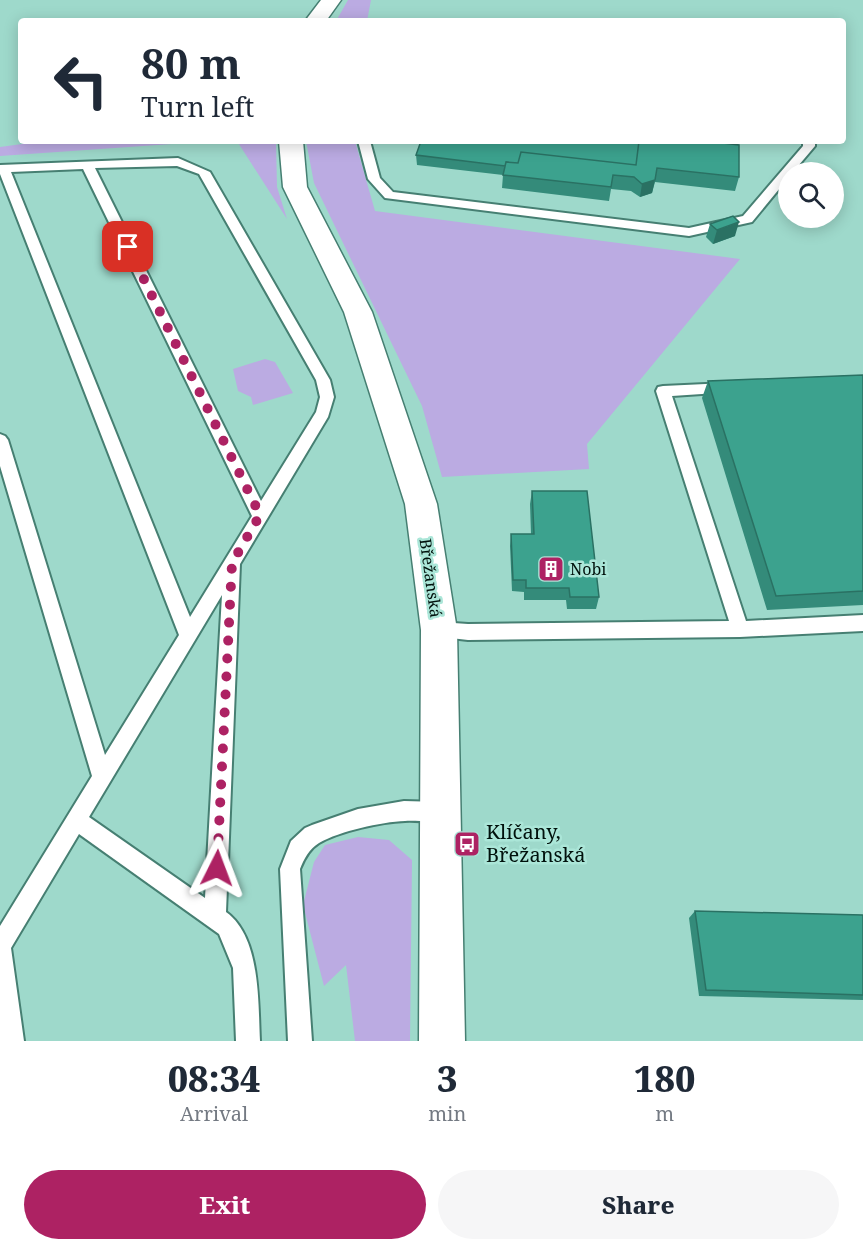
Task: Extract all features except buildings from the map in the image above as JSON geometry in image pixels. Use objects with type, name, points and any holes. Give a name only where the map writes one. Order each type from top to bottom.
[{"type":"street","points":[[317,18],[331,0]]},
{"type":"street","name":"Břežanská","points":[[291,144],[295,187],[358,312],[421,504],[439,630],[442,1041]]},
{"type":"lane","points":[[365,144],[374,179],[389,195],[689,232],[747,219],[809,144]]},
{"type":"lane","points":[[12,1041],[0,947],[323,413],[327,397],[323,380],[204,172],[178,162],[2,169],[188,636]]},
{"type":"lane","points":[[87,165],[260,515]]},
{"type":"lane","points":[[740,629],[663,391],[746,388]]},
{"type":"lane","points":[[0,440],[102,776]]},
{"type":"lane","points":[[215,915],[232,563]]},
{"type":"lane","points":[[439,630],[477,632],[740,629],[863,623]]},
{"type":"lane","points":[[300,1041],[290,869],[298,848],[312,835],[358,819],[404,811],[440,812]]},
{"type":"lane","points":[[76,820],[215,915],[227,926],[237,943],[245,965],[248,1041]]},
{"type":"shaded area","points":[[348,0],[371,0],[368,18],[338,18]]},
{"type":"shaded area","points":[[22,144],[172,144],[0,156],[0,147]]},
{"type":"shaded area","points":[[239,144],[276,144],[277,187],[287,219]]},
{"type":"shaded area","points":[[307,144],[356,144],[375,211],[740,259],[587,444],[589,469],[442,477],[422,406],[314,183]]},
{"type":"shaded area","points":[[265,359],[275,362],[293,393],[253,405],[251,397],[238,391],[233,369]]},
{"type":"shaded area","points":[[358,837],[389,840],[412,860],[410,1041],[355,1041],[346,965],[324,986],[303,905],[314,862],[325,845]]},
{"type":"place","name":"Nobi","points":[[551,569]]},
{"type":"place","name":"Klíčany, Břežanská","points":[[467,844]]},
{"type":"route","points":[[128,247],[260,515],[232,563],[217,868]]}]
